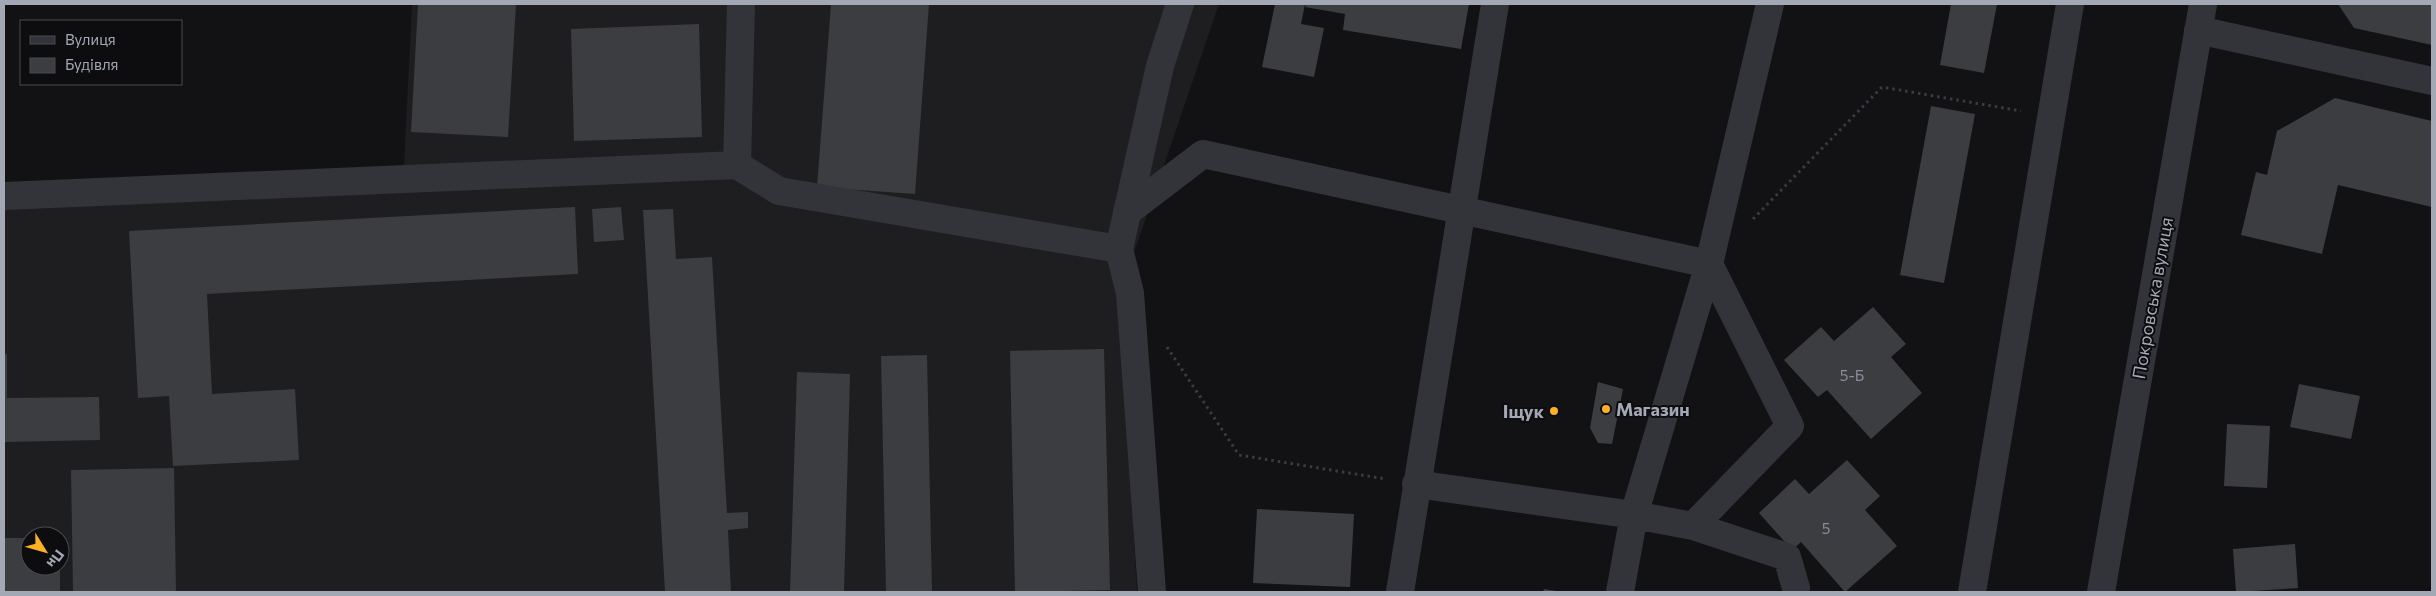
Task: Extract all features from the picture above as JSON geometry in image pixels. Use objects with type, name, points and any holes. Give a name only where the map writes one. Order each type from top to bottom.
[{"type":"street","points":[[737,164],[741,4]]},
{"type":"street","points":[[1152,592],[1130,293],[1119,249],[1160,66],[1180,4]]},
{"type":"street","points":[[1400,592],[1495,4]]},
{"type":"street","points":[[1620,592],[1634,515],[1709,264],[1770,4]]},
{"type":"street","points":[[1972,592],[2070,4]]},
{"type":"street","points":[[2201,17],[2432,81]]},
{"type":"street","name":"Покровська вулиця","points":[[2101,592],[2201,17]]},
{"type":"street","points":[[1127,212],[1203,154],[1709,264]]},
{"type":"street","points":[[4,196],[737,164],[778,192],[1119,249]]},
{"type":"street","points":[[1693,526],[1790,426],[1709,264]]},
{"type":"street","points":[[1416,484],[1634,515],[1693,526],[1786,557],[1796,588]]},
{"type":"path","points":[[1750,222],[1882,87],[2052,117]]},
{"type":"path","points":[[1163,342],[1239,455],[1416,484]]},
{"type":"shaded area","points":[[412,4],[1219,4],[1120,294],[1137,592],[4,592],[4,208],[403,186]]},
{"type":"building","points":[[418,4],[516,4],[508,137],[411,132]]},
{"type":"building","points":[[831,4],[929,4],[915,194],[817,187]]},
{"type":"building","points":[[1275,4],[1305,4],[1301,24],[1324,28],[1314,77],[1262,67]]},
{"type":"building","points":[[1306,4],[1469,4],[1461,49],[1343,30],[1345,14],[1305,7]]},
{"type":"building","points":[[1951,4],[1997,4],[1984,73],[1940,65]]},
{"type":"building","points":[[2338,4],[2432,4],[2432,45],[2354,28]]},
{"type":"building","points":[[699,24],[702,137],[574,141],[571,29]]},
{"type":"building","points":[[2335,98],[2432,121],[2432,207],[2338,185],[2322,254],[2241,235],[2256,172],[2267,175],[2277,131]]},
{"type":"building","points":[[1931,106],[1975,114],[1944,283],[1900,275]]},
{"type":"building","points":[[575,207],[578,274],[207,294],[212,394],[295,389],[299,460],[173,466],[169,396],[138,398],[129,231]]},
{"type":"building","points":[[621,207],[624,240],[594,242],[592,209]]},
{"type":"building","points":[[673,209],[676,259],[712,257],[727,513],[748,512],[748,528],[728,530],[731,592],[665,592],[643,210]]},
{"type":"building","points":[[1873,307],[1906,344],[1891,357],[1922,393],[1871,439],[1827,390],[1818,397],[1784,360],[1821,327],[1834,341]]},
{"type":"building","points":[[1104,349],[1110,590],[1015,592],[1010,351]]},
{"type":"building","points":[[4,354],[7,354],[7,398],[99,397],[100,440],[4,442]]},
{"type":"building","points":[[927,355],[932,592],[886,592],[881,356]]},
{"type":"building","points":[[797,372],[850,374],[844,592],[790,592]]},
{"type":"building","name":"Магазин","points":[[1598,382],[1623,389],[1612,444],[1598,443],[1590,428]]},
{"type":"building","points":[[2299,384],[2360,396],[2351,439],[2290,427]]},
{"type":"building","points":[[2227,424],[2270,426],[2267,488],[2224,486]]},
{"type":"building","points":[[1847,460],[1880,496],[1865,510],[1897,546],[1845,592],[1801,542],[1792,550],[1759,513],[1795,479],[1809,494]]},
{"type":"building","points":[[174,468],[176,592],[73,592],[71,470]]},
{"type":"building","points":[[1257,509],[1354,514],[1350,587],[1253,583]]},
{"type":"building","points":[[4,538],[20,538],[20,576],[60,576],[60,591],[4,591]]},
{"type":"building","points":[[2295,544],[2298,588],[2236,592],[2233,549]]},
{"type":"building","points":[[1544,589],[1556,591],[1556,592],[1543,592]]},
{"type":"place","name":"Магазин","points":[[1606,409]]},
{"type":"place","name":"Іщук","points":[[1554,411]]}]
